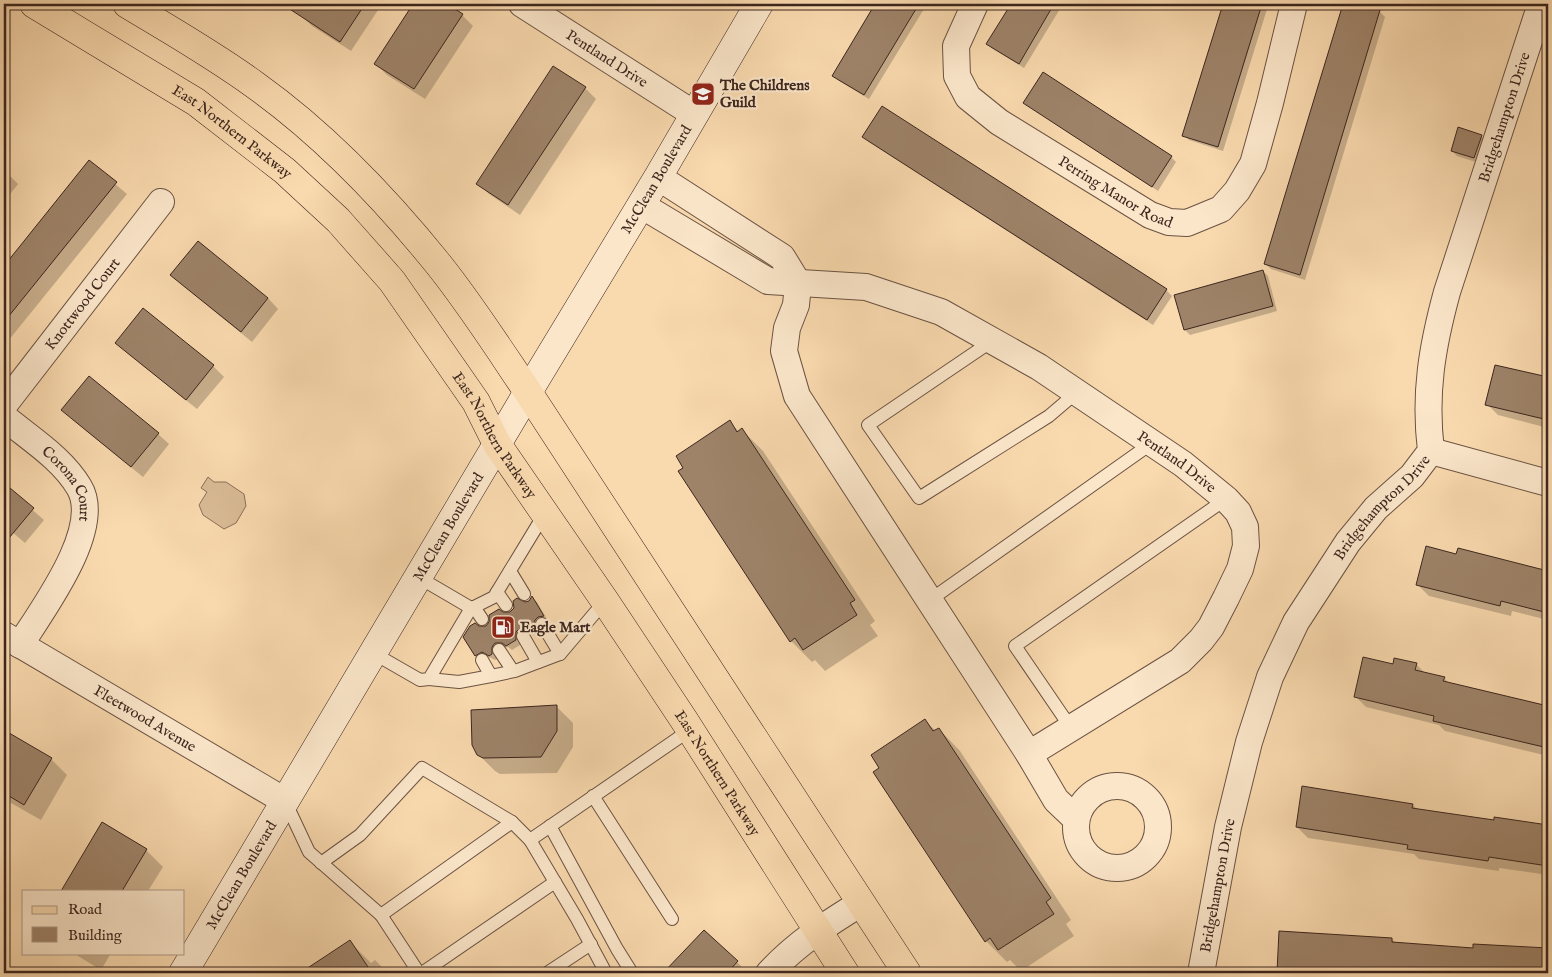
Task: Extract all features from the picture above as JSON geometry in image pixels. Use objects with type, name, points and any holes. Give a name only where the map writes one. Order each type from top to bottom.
[{"type":"main road","name":"East Northern Parkway","points":[[34,4],[196,102],[285,171],[338,220],[392,281],[476,402],[497,444],[605,601],[690,730],[845,973]]},
{"type":"main road","points":[[127,4],[255,85],[298,118],[350,165],[386,202],[439,266],[472,310],[528,392],[908,973]]},
{"type":"street","name":"Pentland Drive","points":[[522,4],[694,114]]},
{"type":"street","name":"McClean Boulevard","points":[[183,973],[658,177],[759,4]]},
{"type":"street","name":"Perring Manor Road","points":[[975,4],[956,46],[957,76],[968,97],[999,122],[1150,215],[1169,222],[1188,223],[1221,209],[1237,191],[1253,164],[1294,4]]},
{"type":"street","name":"Bridgehampton Drive","points":[[1201,973],[1228,827],[1249,742],[1270,677],[1296,622],[1348,542],[1376,508],[1412,476],[1431,452],[1427,422],[1428,394],[1435,336],[1447,292],[1541,4]]},
{"type":"street","points":[[658,177],[782,257],[798,283],[796,305],[787,328],[784,350],[797,396],[1029,754],[1056,800],[1076,819]]},
{"type":"street","name":"Knottwood Court","points":[[4,405],[161,202]]},
{"type":"street","name":"Pentland Drive","points":[[641,205],[768,281],[866,287],[941,312],[1039,368],[1152,443],[1183,464],[1226,499],[1238,512],[1245,527],[1246,546],[1240,569],[1211,627],[1201,640],[1180,662],[1029,754]]},
{"type":"street","name":"Corona Court","points":[[4,417],[61,464],[80,488],[85,506],[79,544],[67,569],[12,640]]},
{"type":"street","points":[[1431,452],[1548,483]]},
{"type":"street","name":"Fleetwood Avenue","points":[[12,640],[285,802]]},
{"type":"street","points":[[769,973],[787,954],[817,930],[862,903]]},
{"type":"lane","points":[[992,341],[868,425],[919,498],[1050,416],[1076,393]]},
{"type":"lane","points":[[930,600],[1152,443]]},
{"type":"lane","points":[[1071,728],[1015,646],[1226,499]]},
{"type":"lane","points":[[429,679],[463,627],[473,608],[494,597],[545,513]]},
{"type":"lane","points":[[510,571],[524,594]]},
{"type":"lane","points":[[418,577],[473,608],[482,619]]},
{"type":"lane","points":[[497,592],[506,605]]},
{"type":"lane","points":[[373,653],[420,680],[459,682],[513,672],[560,654],[605,601]]},
{"type":"lane","points":[[542,624],[560,654]]},
{"type":"lane","points":[[523,636],[538,662]]},
{"type":"lane","points":[[499,650],[513,672]]},
{"type":"lane","points":[[482,660],[491,676]]},
{"type":"lane","points":[[530,840],[690,730]]},
{"type":"lane","points":[[321,862],[360,835],[422,768],[512,822],[530,840],[606,973]]},
{"type":"lane","points":[[593,796],[672,919]]},
{"type":"lane","points":[[285,802],[309,852],[381,915],[421,973],[555,882]]},
{"type":"lane","points":[[381,915],[512,822]]},
{"type":"lane","points":[[550,826],[632,973]]},
{"type":"lane","points":[[547,973],[591,944]]},
{"type":"shaded area","points":[[208,477],[214,482],[226,482],[244,494],[246,506],[236,523],[224,529],[203,515],[199,505],[207,492],[201,488]]},
{"type":"building","points":[[282,4],[365,4],[340,42]]},
{"type":"building","points":[[413,4],[447,4],[463,14],[414,89],[374,64]]},
{"type":"building","points":[[875,4],[919,4],[864,95],[832,76]]},
{"type":"building","points":[[1011,4],[1054,4],[1019,64],[986,44]]},
{"type":"building","points":[[1223,4],[1262,4],[1218,147],[1182,136]]},
{"type":"building","points":[[1343,4],[1358,4],[1380,10],[1300,275],[1264,264]]},
{"type":"building","points":[[553,66],[586,87],[508,205],[476,184]]},
{"type":"building","points":[[1043,72],[1172,156],[1152,187],[1023,103]]},
{"type":"building","points":[[882,106],[1167,289],[1147,320],[862,137]]},
{"type":"building","points":[[1458,127],[1482,135],[1474,158],[1451,151]]},
{"type":"building","points":[[89,160],[117,182],[4,322],[4,266]]},
{"type":"building","points":[[198,241],[268,298],[241,332],[170,275]]},
{"type":"building","points":[[1263,270],[1273,306],[1184,330],[1174,295]]},
{"type":"building","points":[[143,308],[214,365],[186,400],[115,343]]},
{"type":"building","points":[[1495,365],[1548,377],[1548,420],[1485,405]]},
{"type":"building","points":[[89,376],[159,433],[131,467],[61,410]]},
{"type":"building","points":[[730,420],[737,432],[742,428],[855,600],[850,603],[857,615],[803,650],[795,638],[790,642],[678,471],[683,468],[676,456]]},
{"type":"building","points":[[4,483],[34,508],[4,544]]},
{"type":"building","points":[[1426,546],[1456,554],[1458,548],[1548,571],[1548,613],[1501,601],[1500,606],[1416,585]]},
{"type":"building","name":"Eagle Mart","points":[[532,596],[544,616],[538,617],[535,620],[535,629],[530,632],[527,629],[519,629],[516,632],[516,640],[506,646],[502,643],[495,643],[492,647],[492,654],[489,656],[482,652],[475,656],[463,637],[470,626],[475,623],[479,626],[486,626],[489,622],[489,615],[499,609],[503,612],[510,612],[514,608],[513,601],[517,598],[525,602],[529,601]]},
{"type":"building","points":[[1363,657],[1393,664],[1394,658],[1417,663],[1415,670],[1445,677],[1443,681],[1548,706],[1548,748],[1433,721],[1434,716],[1354,697]]},
{"type":"building","points":[[557,705],[557,731],[541,757],[483,758],[477,755],[472,745],[471,710]]},
{"type":"building","points":[[925,719],[933,731],[939,728],[1051,898],[1046,902],[1054,914],[998,950],[990,938],[985,942],[873,772],[879,768],[871,755]]},
{"type":"building","points":[[4,730],[52,758],[24,805],[4,793]]},
{"type":"building","points":[[1302,786],[1413,804],[1412,808],[1494,820],[1494,817],[1548,825],[1548,866],[1489,857],[1488,861],[1407,849],[1408,845],[1296,827]]},
{"type":"building","points":[[102,822],[147,849],[123,890],[62,890]]},
{"type":"building","points":[[704,930],[738,961],[727,973],[663,973]]},
{"type":"building","points":[[1279,931],[1392,938],[1392,942],[1473,948],[1473,944],[1548,948],[1548,973],[1277,972]]},
{"type":"building","points":[[350,940],[372,973],[300,973]]},
{"type":"place","name":"The Childrens Guild","points":[[703,94]]},
{"type":"place","name":"Eagle Mart","points":[[503,627]]}]
